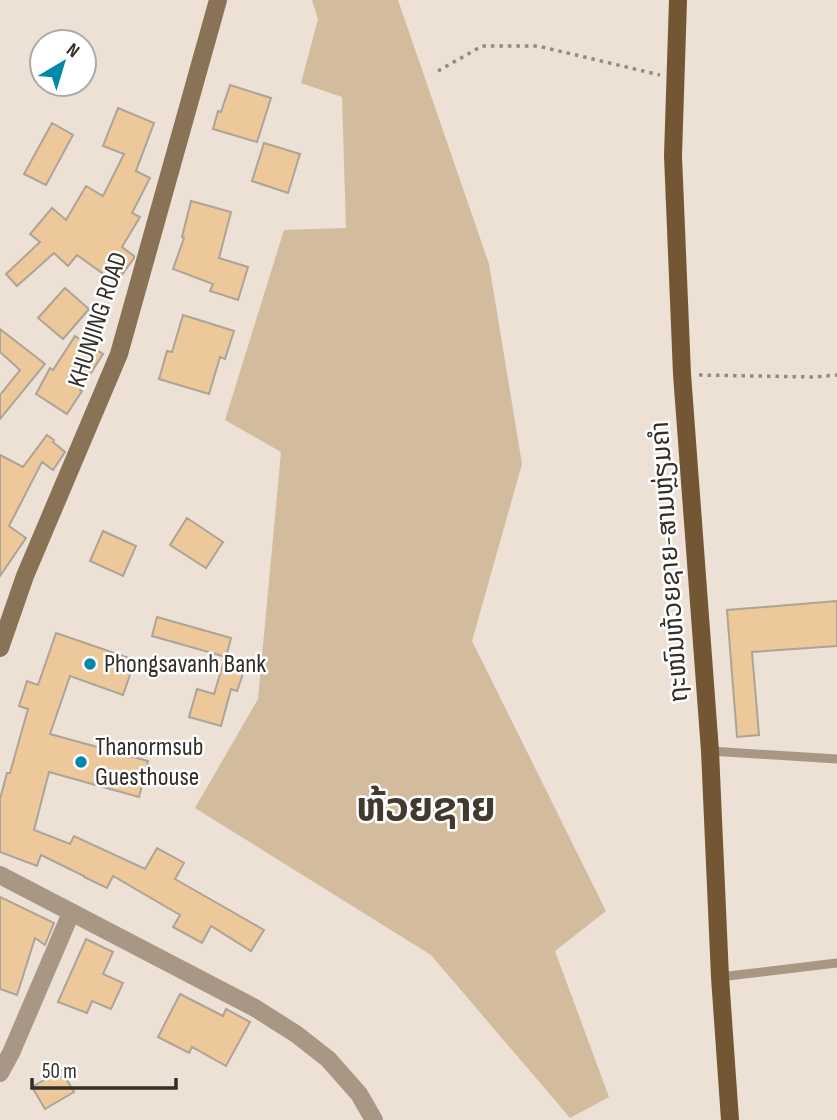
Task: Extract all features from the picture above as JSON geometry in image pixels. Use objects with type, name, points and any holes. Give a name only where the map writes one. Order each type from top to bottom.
[{"type":"main road","name":"KHUNJING ROAD","points":[[0,648],[25,576],[119,354],[218,0]]},
{"type":"main road","name":"ຖະໜົນຫ້ວຍຊາຍ-ສາມຫຼ່ຽມຄຳ","points":[[678,0],[673,156],[682,374],[710,751],[720,977],[730,1120]]},
{"type":"street","points":[[0,875],[255,1008],[296,1034],[328,1059],[359,1094],[374,1120]]},
{"type":"street","points":[[0,1073],[11,1054],[71,913]]},
{"type":"lane","points":[[710,751],[837,758]]},
{"type":"lane","points":[[720,977],[837,963]]},
{"type":"path","points":[[438,71],[482,46],[538,46],[676,79]]},
{"type":"path","points":[[682,374],[814,377],[837,375]]},
{"type":"shaded area","points":[[312,0],[398,0],[489,264],[522,464],[472,641],[606,911],[555,951],[609,1097],[570,1118],[431,955],[195,808],[258,699],[281,452],[225,420],[284,230],[346,228],[342,97],[301,83],[318,19]]},
{"type":"building","points":[[230,85],[271,98],[257,142],[213,129]]},
{"type":"building","points":[[118,108],[154,123],[136,171],[150,178],[132,213],[140,217],[122,247],[134,258],[116,283],[77,255],[68,266],[54,253],[17,286],[6,274],[40,242],[30,234],[52,208],[66,220],[86,186],[103,196],[124,154],[103,146]]},
{"type":"building","points":[[52,123],[73,135],[46,185],[24,174]]},
{"type":"building","points":[[264,143],[300,154],[288,193],[252,181]]},
{"type":"building","points":[[191,201],[231,212],[219,258],[248,267],[238,300],[210,291],[213,284],[173,269],[184,238],[182,237]]},
{"type":"building","points":[[65,288],[89,309],[63,339],[38,318]]},
{"type":"building","points":[[183,315],[234,331],[225,359],[220,357],[209,394],[159,379],[167,351],[172,352]]},
{"type":"building","points":[[0,329],[45,364],[0,419],[0,395],[20,370],[0,352]]},
{"type":"building","points":[[75,336],[103,354],[67,414],[36,394],[50,368],[53,370]]},
{"type":"building","points":[[47,435],[65,452],[53,470],[42,462],[9,526],[26,538],[0,576],[0,455],[23,467]]},
{"type":"building","points":[[187,518],[223,542],[206,568],[170,545]]},
{"type":"building","points":[[103,531],[136,546],[123,576],[90,561]]},
{"type":"building","points":[[837,601],[837,646],[752,652],[759,735],[737,737],[727,610]]},
{"type":"building","points":[[157,617],[231,638],[226,657],[152,636]]},
{"type":"building","points":[[56,633],[135,660],[123,695],[70,676],[50,734],[148,761],[139,797],[49,772],[34,830],[70,844],[74,836],[145,869],[157,848],[184,863],[175,879],[264,930],[251,951],[211,926],[202,943],[173,927],[180,915],[113,876],[107,888],[41,855],[37,866],[0,852],[0,799],[28,709],[19,706],[27,681],[38,685]]},
{"type":"building","points":[[224,661],[245,668],[237,691],[231,689],[221,726],[189,717],[197,689],[214,694]]},
{"type":"building","points":[[0,897],[54,923],[45,945],[35,938],[17,995],[0,989]]},
{"type":"building","points":[[86,939],[113,952],[103,974],[123,983],[111,1009],[92,1001],[87,1013],[58,1002]]},
{"type":"building","points":[[180,994],[223,1016],[226,1009],[250,1022],[226,1066],[192,1047],[189,1053],[158,1037]]},
{"type":"building","points":[[61,1070],[74,1092],[45,1109],[32,1087]]},
{"type":"place","name":"Phongsavanh Bank","points":[[90,664]]},
{"type":"place","name":"Thanormsub Guesthouse","points":[[81,762]]},
{"type":"district","name":"ຫ້ວຍຊາຍ","points":[[426,809]]}]
